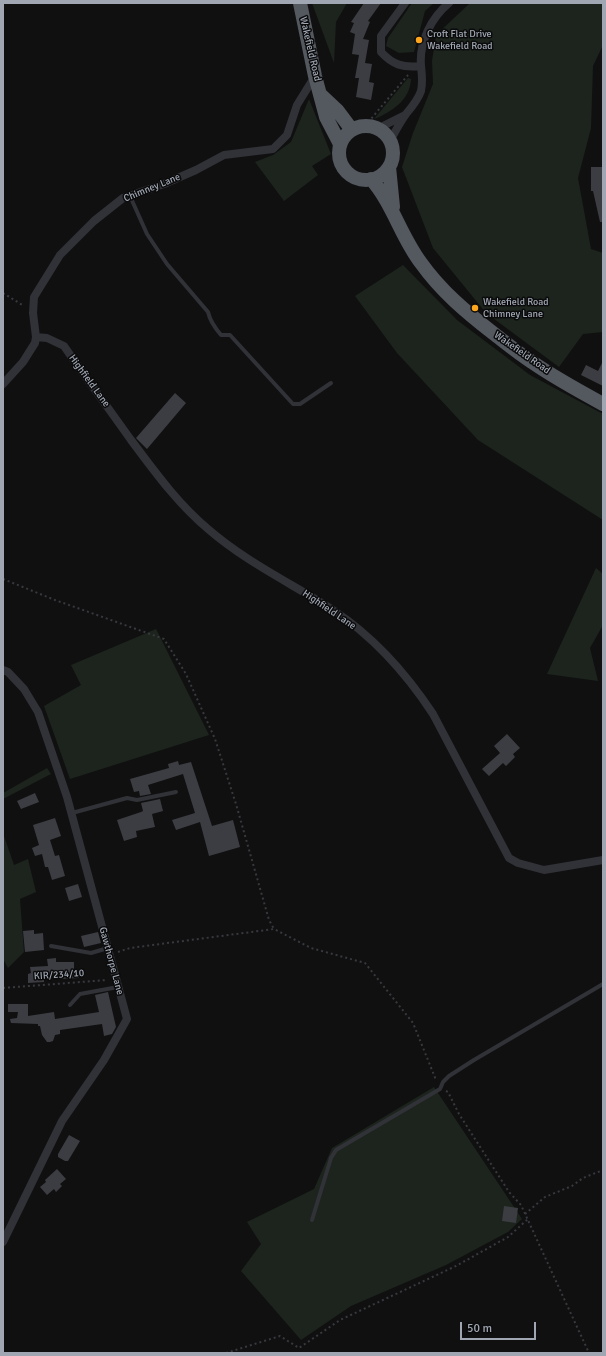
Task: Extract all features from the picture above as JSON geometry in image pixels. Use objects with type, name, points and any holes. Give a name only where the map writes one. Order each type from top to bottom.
[{"type":"highway","name":"Wakefield Road","points":[[300,3],[315,76],[326,117],[340,144],[339,152],[343,168],[356,178],[363,180],[371,179],[381,190],[409,245],[420,262],[442,289],[463,310],[532,362],[603,404]]},
{"type":"highway","name":"Wakefield Road","points":[[321,95],[337,110],[365,128],[384,134],[390,141],[392,158],[389,167],[395,215]]},
{"type":"highway","points":[[340,144],[347,134],[365,128]]},
{"type":"highway","points":[[371,179],[384,173],[389,167]]},
{"type":"street","points":[[405,3],[381,36],[381,52],[390,61],[404,66],[418,66]]},
{"type":"street","points":[[390,141],[406,115],[414,106],[420,93],[423,76],[418,66],[428,29],[436,16],[449,3]]},
{"type":"street","name":"Chimney Lane","points":[[36,337],[33,313],[34,297],[60,255],[94,221],[123,198],[196,170],[224,155],[273,149],[287,135],[297,105],[315,76]]},
{"type":"street","points":[[365,128],[406,115]]},
{"type":"street","points":[[3,384],[23,362],[30,352],[36,337]]},
{"type":"street","name":"Highfield Lane","points":[[36,337],[47,338],[64,346],[159,478],[196,518],[223,542],[239,553],[318,600],[349,621],[391,659],[433,714],[509,858],[518,863],[544,870],[603,860]]},
{"type":"street","name":"Gawthorpe Lane","points":[[3,670],[8,672],[24,689],[38,712],[72,813],[127,1019],[104,1060],[62,1121],[3,1242]]},
{"type":"lane","points":[[130,196],[151,240],[166,264],[208,312],[214,327],[221,335],[230,336],[293,404],[300,404],[331,383]]},
{"type":"lane","points":[[72,813],[127,798],[137,800],[176,792]]},
{"type":"lane","points":[[51,946],[91,953],[108,951]]},
{"type":"lane","points":[[312,1220],[331,1158],[336,1150],[440,1089],[443,1082],[449,1076],[474,1060],[603,984]]},
{"type":"lane","points":[[70,1005],[80,994],[118,988]]},
{"type":"path","points":[[365,128],[418,66]]},
{"type":"path","points":[[3,293],[22,304],[33,313]]},
{"type":"path","points":[[3,579],[55,600],[164,639],[186,674],[215,740],[236,804],[268,920],[274,929],[311,948],[365,963],[414,1023],[440,1089],[448,1092],[460,1114],[509,1192],[521,1205],[589,1353]]},
{"type":"path","points":[[108,951],[274,929]]},
{"type":"path","name":"KIR/234/10","points":[[3,988],[116,979]]},
{"type":"path","points":[[525,1214],[545,1197],[572,1186],[583,1178],[603,1170]]},
{"type":"path","points":[[226,1353],[280,1336],[299,1348],[340,1320],[456,1266],[508,1237],[528,1219]]},
{"type":"shaded area","points":[[312,3],[347,3],[336,22],[334,63]]},
{"type":"shaded area","points":[[412,3],[434,3],[425,11],[414,52],[399,53],[386,46],[388,38]]},
{"type":"shaded area","points":[[470,3],[603,3],[603,45],[593,66],[591,128],[578,178],[591,249],[603,253],[603,332],[583,334],[559,367],[486,313],[433,248],[402,167],[413,133],[433,84],[432,61],[436,35]]},
{"type":"shaded area","points":[[408,78],[411,79],[410,86],[404,99],[387,113],[374,119]]},
{"type":"shaded area","points":[[309,99],[331,154],[312,166],[318,175],[284,201],[255,162],[273,155],[291,142]]},
{"type":"shaded area","points":[[403,265],[457,320],[530,375],[603,414],[603,520],[478,440],[397,353],[355,296]]},
{"type":"shaded area","points":[[596,568],[603,574],[603,625],[590,648],[598,681],[547,674]]},
{"type":"shaded area","points":[[156,629],[209,735],[70,779],[44,706],[81,685],[71,665]]},
{"type":"shaded area","points":[[47,768],[51,774],[3,799],[3,793]]},
{"type":"shaded area","points":[[3,833],[14,865],[28,859],[36,892],[20,899],[24,952],[8,968],[3,959]]},
{"type":"shaded area","points":[[434,1087],[522,1219],[508,1232],[446,1265],[351,1306],[301,1340],[241,1271],[261,1244],[247,1222],[314,1189],[332,1148]]},
{"type":"building","points":[[364,3],[381,3],[368,21],[370,22],[363,39],[369,40],[365,63],[372,64],[369,82],[374,83],[371,100],[356,97],[359,78],[355,78],[359,55],[352,54],[355,34],[350,32],[354,23],[351,22]]},
{"type":"building","points":[[591,167],[603,167],[603,222],[600,222],[593,191],[591,191]]},
{"type":"building","points":[[603,361],[603,386],[581,375],[586,365],[598,371]]},
{"type":"building","points":[[175,393],[186,403],[147,449],[136,438]]},
{"type":"building","points":[[507,734],[520,748],[513,754],[515,757],[506,766],[503,763],[489,776],[482,769],[500,753],[494,746]]},
{"type":"building","points":[[178,761],[179,765],[191,762],[212,826],[233,820],[240,847],[209,856],[200,822],[176,830],[172,820],[195,813],[183,774],[148,785],[151,794],[140,796],[139,791],[134,792],[130,779],[169,768],[168,764]]},
{"type":"building","points":[[35,793],[39,802],[21,809],[17,801]]},
{"type":"building","points":[[160,799],[163,811],[152,814],[155,827],[136,831],[137,837],[124,841],[117,820],[143,811],[141,803]]},
{"type":"building","points":[[55,818],[61,836],[50,840],[55,856],[59,855],[65,876],[52,880],[48,867],[45,867],[42,854],[35,856],[32,848],[39,845],[33,825]]},
{"type":"building","points":[[78,884],[82,897],[69,901],[65,888]]},
{"type":"building","points":[[34,930],[34,934],[43,933],[44,950],[25,952],[23,931]]},
{"type":"building","points":[[98,932],[101,943],[84,947],[81,936]]},
{"type":"building","points":[[56,958],[56,962],[74,962],[74,970],[78,969],[79,978],[60,979],[59,975],[44,976],[44,982],[28,983],[28,974],[31,973],[30,967],[48,966],[47,959]]},
{"type":"building","points":[[108,992],[116,1027],[112,1034],[104,1036],[102,1024],[60,1030],[60,1034],[55,1035],[53,1041],[47,1042],[42,1035],[38,1024],[11,1023],[10,1019],[17,1018],[18,1012],[8,1012],[8,1004],[28,1004],[28,1016],[54,1012],[55,1019],[99,1012],[95,995]]},
{"type":"building","points":[[69,1135],[80,1141],[68,1161],[65,1161],[58,1157],[58,1154]]},
{"type":"building","points":[[57,1169],[66,1179],[60,1184],[62,1186],[56,1192],[54,1189],[47,1195],[40,1187]]},
{"type":"building","points":[[504,1206],[518,1208],[516,1223],[502,1221]]},
{"type":"place","name":"Croft Flat Drive Wakefield Road","points":[[419,40]]},
{"type":"place","name":"Wakefield Road Chimney Lane","points":[[475,308]]}]
